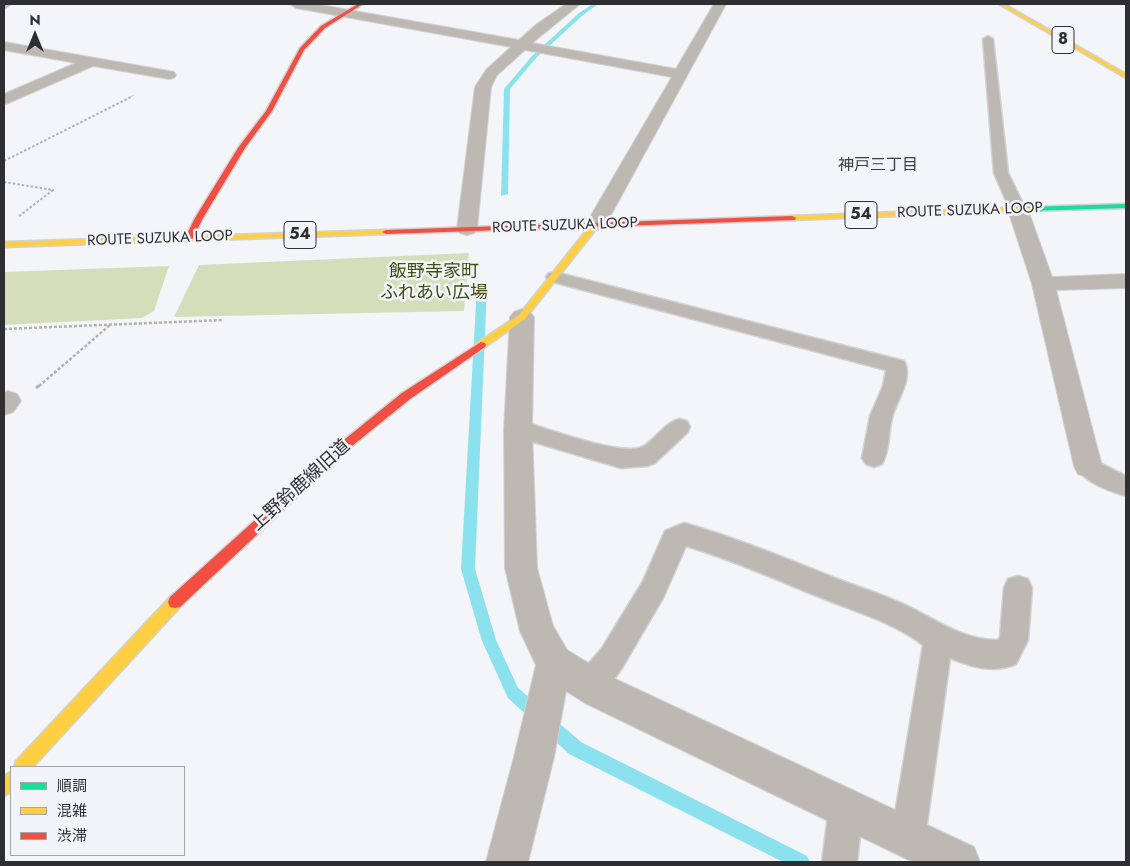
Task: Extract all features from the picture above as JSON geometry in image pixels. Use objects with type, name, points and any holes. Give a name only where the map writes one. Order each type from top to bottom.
[{"type":"main road","points":[[189,238],[199,218],[242,148],[269,111],[302,49],[322,27],[361,4]]},
{"type":"main road","name":"8","points":[[1001,4],[1126,76]]},
{"type":"main road","name":"ROUTE SUZUKA LOOP","points":[[4,245],[1126,206]]},
{"type":"main road","name":"上野鈴鹿線旧道","points":[[23,766],[173,604],[250,531],[343,447],[406,396],[512,324],[555,277],[596,224]]},
{"type":"street","points":[[296,4],[681,74]]},
{"type":"street","points":[[467,229],[483,87],[491,73],[527,45],[542,27],[574,4]]},
{"type":"street","points":[[596,224],[720,4]]},
{"type":"street","points":[[4,46],[169,75]]},
{"type":"street","points":[[6,99],[92,61]]},
{"type":"street","points":[[1018,210],[1043,284],[1088,466]]},
{"type":"street","points":[[1043,284],[1126,281]]},
{"type":"street","points":[[507,862],[534,757],[552,674],[536,631],[521,568],[518,429],[512,324]]},
{"type":"street","points":[[552,674],[590,686],[842,836],[908,838],[959,862]]},
{"type":"lane","points":[[988,39],[1001,173],[1018,210]]},
{"type":"lane","points":[[555,277],[898,366],[894,386],[881,416],[874,458]]},
{"type":"lane","points":[[518,429],[621,459],[647,457],[679,426]]},
{"type":"lane","points":[[1088,466],[1108,479],[1126,486]]},
{"type":"lane","points":[[590,686],[612,658],[654,589],[674,539],[684,534],[715,542],[872,605],[925,629],[938,639],[978,654],[994,656],[1006,654],[1014,640],[1018,588]]},
{"type":"lane","points":[[908,838],[938,639]]},
{"type":"path","points":[[4,160],[167,78],[169,75]]},
{"type":"path","points":[[4,182],[53,190],[12,222]]},
{"type":"path","points":[[4,330],[224,320]]},
{"type":"path","points":[[6,403],[23,399],[110,325]]},
{"type":"green space","name":"飯野寺家町 ふれあい広場","points":[[469,253],[464,311],[174,317],[199,265]]},
{"type":"green space","points":[[169,266],[154,311],[142,318],[4,325],[4,272]]},
{"type":"waterway","points":[[504,194],[507,89],[534,57],[581,14],[596,4]]},
{"type":"waterway","points":[[482,286],[468,569],[489,641],[513,693],[575,748],[801,862]]},
{"type":"traffic: fast","points":[[1027,209],[1126,206]]},
{"type":"traffic: slow","points":[[1001,4],[1126,76]]},
{"type":"traffic: slow","points":[[792,218],[1027,209]]},
{"type":"traffic: slow","points":[[481,345],[522,317],[596,224]]},
{"type":"traffic: slow","points":[[4,245],[386,232]]},
{"type":"traffic: slow","points":[[23,766],[175,602]]},
{"type":"traffic: slow","points":[[4,788],[10,781]]},
{"type":"traffic: jam","points":[[189,238],[199,218],[242,148],[269,111],[302,49],[323,27],[361,4]]},
{"type":"traffic: jam","points":[[386,232],[792,218]]},
{"type":"traffic: jam","points":[[175,602],[343,447],[406,396],[481,345]]},
{"type":"district","name":"神戸三丁目","points":[[878,166]]}]
